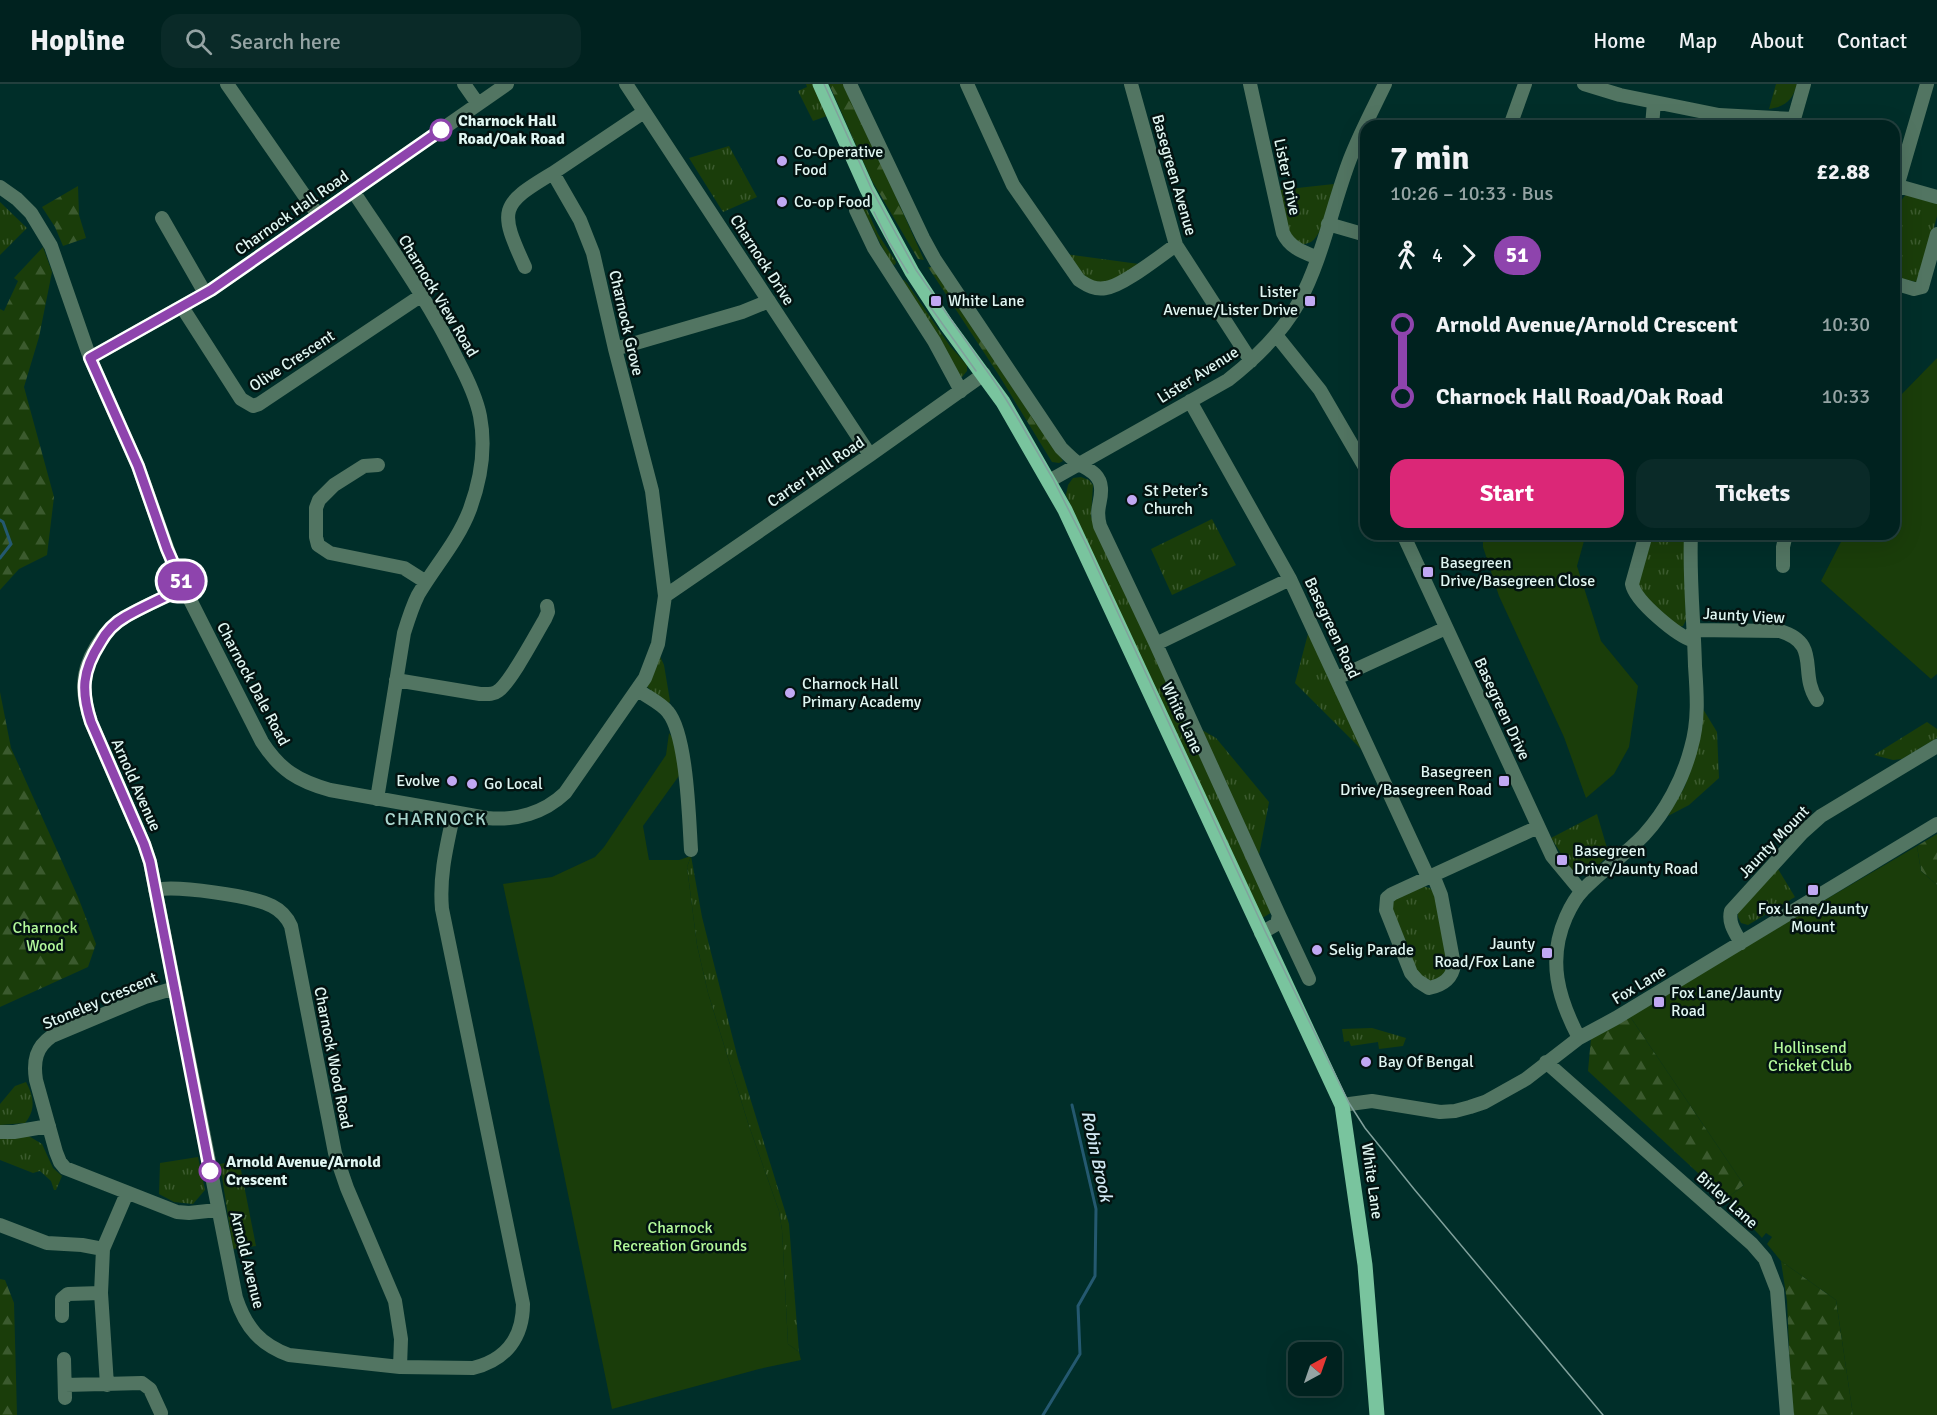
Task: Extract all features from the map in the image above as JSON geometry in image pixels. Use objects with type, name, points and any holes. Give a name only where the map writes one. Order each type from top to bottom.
[{"type":"main road","name":"White Lane","points":[[820,84],[867,189],[901,253],[946,324],[1009,411],[1049,481],[1095,572],[1342,1105],[1365,1265],[1377,1415]]},
{"type":"street","points":[[227,84],[318,215]]},
{"type":"street","points":[[464,84],[478,104]]},
{"type":"street","name":"Charnock Hall Road","points":[[90,358],[205,293],[507,84]]},
{"type":"street","name":"Charnock Drive","points":[[626,84],[870,455]]},
{"type":"street","name":"White Lane","points":[[850,84],[935,260],[1061,448],[1091,471],[1100,481],[1097,515],[1100,526],[1309,979]]},
{"type":"street","points":[[967,84],[1013,185],[1079,280],[1087,286],[1096,288],[1115,286],[1176,245]]},
{"type":"street","name":"Basegreen Avenue","points":[[1131,84],[1176,245],[1251,361]]},
{"type":"street","name":"Lister Drive","points":[[1250,84],[1283,233],[1294,248],[1318,258]]},
{"type":"street","name":"Lister Avenue","points":[[1368,120],[1385,84]]},
{"type":"street","points":[[1512,120],[1525,84]]},
{"type":"street","points":[[1584,84],[1654,102],[1719,115],[1765,120]]},
{"type":"street","points":[[1794,120],[1804,84]]},
{"type":"street","points":[[1900,178],[1927,84]]},
{"type":"street","points":[[1652,120],[1654,102]]},
{"type":"street","points":[[525,267],[511,236],[507,215],[517,197],[644,112]]},
{"type":"street","name":"Lister Avenue","points":[[1049,481],[1228,380],[1251,361],[1276,335],[1298,303],[1318,258],[1350,159],[1360,138]]},
{"type":"street","name":"Charnock Grove","points":[[553,173],[580,220],[593,253],[652,491],[665,596]]},
{"type":"street","name":"Charnock Dale Road","points":[[0,187],[22,203],[42,229],[51,246],[90,358],[138,466],[167,549],[184,588],[262,742],[271,757],[294,777],[314,786],[487,818],[508,819],[526,816],[544,809],[555,802],[576,779],[645,678],[658,644],[665,596]]},
{"type":"street","name":"Charnock View Road","points":[[353,191],[422,295],[450,343],[471,386],[480,415],[483,440],[478,481],[468,512],[409,614],[377,799]]},
{"type":"street","points":[[1900,192],[1937,197]]},
{"type":"street","points":[[856,210],[874,248],[934,341],[961,391]]},
{"type":"street","points":[[162,218],[205,293]]},
{"type":"street","points":[[1328,224],[1360,233]]},
{"type":"street","points":[[1900,285],[1914,289],[1922,287],[1937,234]]},
{"type":"street","name":"Olive Crescent","points":[[182,307],[241,399],[246,404],[252,405],[259,404],[422,295]]},
{"type":"street","points":[[615,349],[742,312],[769,301]]},
{"type":"street","points":[[1276,335],[1320,390],[1360,459]]},
{"type":"street","name":"Carter Hall Road","points":[[665,596],[984,374]]},
{"type":"street","name":"Basegreen Road","points":[[1190,401],[1290,579],[1430,876],[1441,896],[1454,965],[1453,972],[1445,983],[1430,987],[1418,981],[1412,973],[1386,910],[1387,898],[1430,876],[1538,827]]},
{"type":"street","points":[[378,465],[363,466],[334,485],[319,500],[316,508],[318,545],[330,554],[404,568],[426,582]]},
{"type":"street","name":"Basegreen Drive","points":[[1406,540],[1552,856],[1581,891]]},
{"type":"street","points":[[1644,540],[1632,584],[1633,590],[1638,598],[1679,634],[1694,635]]},
{"type":"street","points":[[1579,1038],[1566,1013],[1559,991],[1556,968],[1556,946],[1566,918],[1581,891],[1657,820],[1678,784],[1691,748],[1697,716],[1691,540]]},
{"type":"street","points":[[1783,566],[1785,540]]},
{"type":"street","points":[[1156,644],[1290,579]]},
{"type":"street","name":"Arnold Avenue","points":[[184,588],[125,617],[111,627],[91,657],[85,673],[85,705],[150,862],[217,1210],[238,1306],[259,1338],[272,1348],[289,1355],[400,1367],[457,1368],[485,1365],[507,1351],[516,1340],[523,1316],[523,1304],[442,909],[440,889],[442,864],[454,812]]},
{"type":"street","points":[[396,680],[480,694],[497,692],[509,678],[545,619],[548,612],[547,606]]},
{"type":"street","points":[[1337,678],[1446,628]]},
{"type":"street","name":"Jaunty View","points":[[1694,635],[1780,631],[1791,634],[1804,647],[1809,686],[1817,700]]},
{"type":"street","points":[[638,690],[668,711],[674,722],[680,741],[691,850]]},
{"type":"street","name":"Jaunty Mount","points":[[1741,943],[1730,923],[1731,911],[1802,833],[1831,809],[1937,746]]},
{"type":"street","name":"Fox Lane","points":[[1342,1105],[1371,1101],[1440,1112],[1455,1112],[1485,1102],[1526,1079],[1579,1038],[1633,1008],[1937,824]]},
{"type":"street","name":"Charnock Wood Road","points":[[155,890],[173,888],[254,900],[273,907],[288,919],[335,1153],[347,1188],[395,1301],[401,1339],[400,1367]]},
{"type":"street","points":[[1261,933],[1277,924],[1279,915]]},
{"type":"street","name":"Stoneley Crescent","points":[[175,988],[145,997],[52,1035],[44,1041],[37,1055],[35,1070],[56,1152],[65,1168],[177,1212],[189,1214],[217,1210]]},
{"type":"street","name":"Birley Lane","points":[[1546,1062],[1752,1244],[1765,1259],[1777,1290],[1787,1415]]},
{"type":"street","points":[[0,1132],[49,1126]]},
{"type":"street","points":[[106,1384],[101,1293],[103,1249],[127,1193]]},
{"type":"street","points":[[0,1225],[47,1243],[103,1249]]},
{"type":"street","points":[[62,1316],[64,1296],[101,1293]]},
{"type":"street","points":[[64,1359],[65,1391],[106,1384],[142,1383],[156,1399],[161,1413]]},
{"type":"green space","points":[[806,84],[813,84],[827,116],[813,121],[798,91],[807,87]]},
{"type":"green space","points":[[829,84],[846,84],[924,260],[918,259],[871,179]]},
{"type":"green space","points":[[1776,84],[1797,84],[1788,102],[1769,109]]},
{"type":"green space","points":[[729,146],[757,197],[723,212],[689,158]]},
{"type":"green space","points":[[1334,184],[1319,232],[1310,242],[1298,243],[1286,223],[1279,190]]},
{"type":"green space","points":[[78,186],[79,215],[86,238],[63,246],[55,227],[42,207]]},
{"type":"green space","points":[[1907,194],[1932,200],[1937,204],[1937,216],[1921,277],[1916,282],[1900,278],[1901,201]]},
{"type":"green space","points":[[0,202],[27,228],[0,255]]},
{"type":"green space","points":[[864,203],[878,234],[896,262],[895,265],[891,264],[862,208]]},
{"type":"green space","points":[[43,247],[52,272],[39,337],[24,387],[54,497],[47,555],[19,569],[0,590],[0,309],[4,311],[18,281],[14,278]]},
{"type":"green space","points":[[1065,254],[1139,264],[1111,282],[1103,283],[1084,276]]},
{"type":"green space","points":[[928,267],[934,267],[1063,461],[1052,462]]},
{"type":"green space","points":[[901,280],[907,283],[950,346],[967,365],[967,371],[962,377],[959,376]]},
{"type":"green space","points":[[1937,358],[1937,674],[1931,679],[1821,581],[1842,540],[1900,540],[1900,396]]},
{"type":"green space","points":[[1081,477],[1089,480],[1093,485],[1091,516],[1272,912],[1261,919],[1066,495],[1068,485],[1073,478]]},
{"type":"green space","points":[[1212,519],[1236,565],[1172,595],[1151,549]]},
{"type":"green space","points":[[1483,540],[1584,540],[1577,566],[1601,641],[1638,686],[1629,747],[1614,774],[1586,798],[1564,737],[1499,596],[1483,547]]},
{"type":"green space","points":[[1649,540],[1684,540],[1686,620],[1683,626],[1677,627],[1640,591],[1638,583]]},
{"type":"green space","points":[[1309,630],[1366,754],[1295,683]]},
{"type":"green space","points":[[659,654],[664,665],[670,701],[668,705],[646,686]]},
{"type":"green space","name":"Charnock Wood","points":[[0,692],[11,748],[78,897],[96,944],[88,967],[0,1007]]},
{"type":"green space","points":[[1703,709],[1717,732],[1719,778],[1689,805],[1668,816],[1685,786],[1696,751]]},
{"type":"green space","points":[[1927,722],[1937,729],[1937,738],[1902,759],[1893,760],[1874,755]]},
{"type":"green space","points":[[1202,730],[1216,738],[1269,802],[1259,855]]},
{"type":"green space","name":"Charnock Recreation Grounds","points":[[669,733],[674,740],[681,773],[643,826],[649,860],[679,860],[691,856],[687,867],[697,945],[708,993],[748,1123],[779,1211],[788,1344],[799,1352],[801,1360],[759,1369],[612,1409],[503,884],[552,877],[595,857],[666,755]]},
{"type":"green space","points":[[1597,814],[1609,855],[1589,874],[1578,875],[1571,869],[1551,838]]},
{"type":"green space","points":[[1937,834],[1937,885],[1921,871],[1917,846]]},
{"type":"green space","name":"Hollinsend Cricket Club","points":[[1917,846],[1921,871],[1937,885],[1937,1415],[1853,1415],[1836,1300],[1781,1261],[1767,1244],[1772,1237],[1766,1233],[1762,1238],[1726,1199],[1744,1185],[1629,1015]]},
{"type":"green space","points":[[691,856],[702,917],[738,1059],[789,1224],[799,1352],[788,1344],[779,1211],[748,1123],[708,993],[697,945],[687,867]]},
{"type":"green space","points":[[1778,869],[1795,897],[1748,925],[1741,923],[1738,911]]},
{"type":"green space","points":[[1422,886],[1430,888],[1435,894],[1448,966],[1440,977],[1428,982],[1416,973],[1391,909],[1398,897]]},
{"type":"green space","points":[[1629,1015],[1744,1185],[1726,1199],[1588,1071],[1591,1038]]},
{"type":"green space","points":[[1372,1028],[1406,1038],[1403,1046],[1379,1049],[1378,1042],[1351,1046],[1349,1041],[1344,1042],[1342,1029]]},
{"type":"green space","points":[[26,1082],[33,1103],[29,1118],[25,1123],[0,1125],[0,1104],[15,1086]]},
{"type":"green space","points":[[27,1135],[42,1144],[53,1168],[62,1176],[56,1190],[51,1181],[40,1171],[33,1173],[0,1160],[0,1136]]},
{"type":"green space","points":[[198,1157],[205,1190],[193,1204],[174,1202],[159,1194],[160,1163]]},
{"type":"green space","points":[[239,1160],[256,1246],[233,1249],[220,1164]]},
{"type":"green space","points":[[1781,1261],[1836,1300],[1853,1415],[1792,1415],[1787,1301]]},
{"type":"green space","points":[[0,1279],[5,1280],[14,1303],[17,1415],[0,1415]]},
{"type":"waterway","points":[[0,520],[3,522],[11,544],[0,558]]},
{"type":"waterway","name":"Robin Brook","points":[[1043,1415],[1080,1354],[1078,1306],[1095,1276],[1096,1209],[1072,1105]]},
{"type":"tram line","points":[[824,84],[872,190],[916,270],[999,388],[1053,479],[1087,546],[1265,931],[1349,1103],[1365,1128],[1414,1189],[1603,1415]]},
{"type":"tram line","points":[[874,212],[908,273]]},
{"type":"tram line","points":[[929,305],[976,371]]},
{"type":"bus line","name":"51","points":[[210,1171],[150,862],[91,722],[85,705],[84,687],[85,673],[91,657],[111,627],[125,617],[184,588],[167,549],[138,466],[90,358],[211,290],[441,130]]},
{"type":"place","name":"Charnock Hall Road/Oak Road","points":[[441,130]]},
{"type":"place","name":"Co-Operative Food","points":[[782,161]]},
{"type":"place","name":"Co-op Food","points":[[782,202]]},
{"type":"place","name":"White Lane","points":[[936,301]]},
{"type":"place","name":"Lister Avenue/Lister Drive","points":[[1310,301]]},
{"type":"place","name":"St Peter’s Church","points":[[1132,500]]},
{"type":"place","name":"Basegreen Drive/Basegreen Close","points":[[1428,572]]},
{"type":"place","name":"Charnock Hall Primary Academy","points":[[790,693]]},
{"type":"place","name":"Evolve","points":[[452,781]]},
{"type":"place","name":"Basegreen Drive/Basegreen Road","points":[[1504,781]]},
{"type":"place","name":"Go Local","points":[[472,784]]},
{"type":"place","name":"Basegreen Drive/Jaunty Road","points":[[1562,860]]},
{"type":"place","name":"Fox Lane/Jaunty Mount","points":[[1813,890]]},
{"type":"place","name":"Selig Parade","points":[[1317,950]]},
{"type":"place","name":"Jaunty Road/Fox Lane","points":[[1547,953]]},
{"type":"place","name":"Fox Lane/Jaunty Road","points":[[1659,1002]]},
{"type":"place","name":"Bay Of Bengal","points":[[1366,1062]]},
{"type":"place","name":"Arnold Avenue/Arnold Crescent","points":[[210,1171]]},
{"type":"district","name":"CHARNOCK","points":[[436,819]]}]
